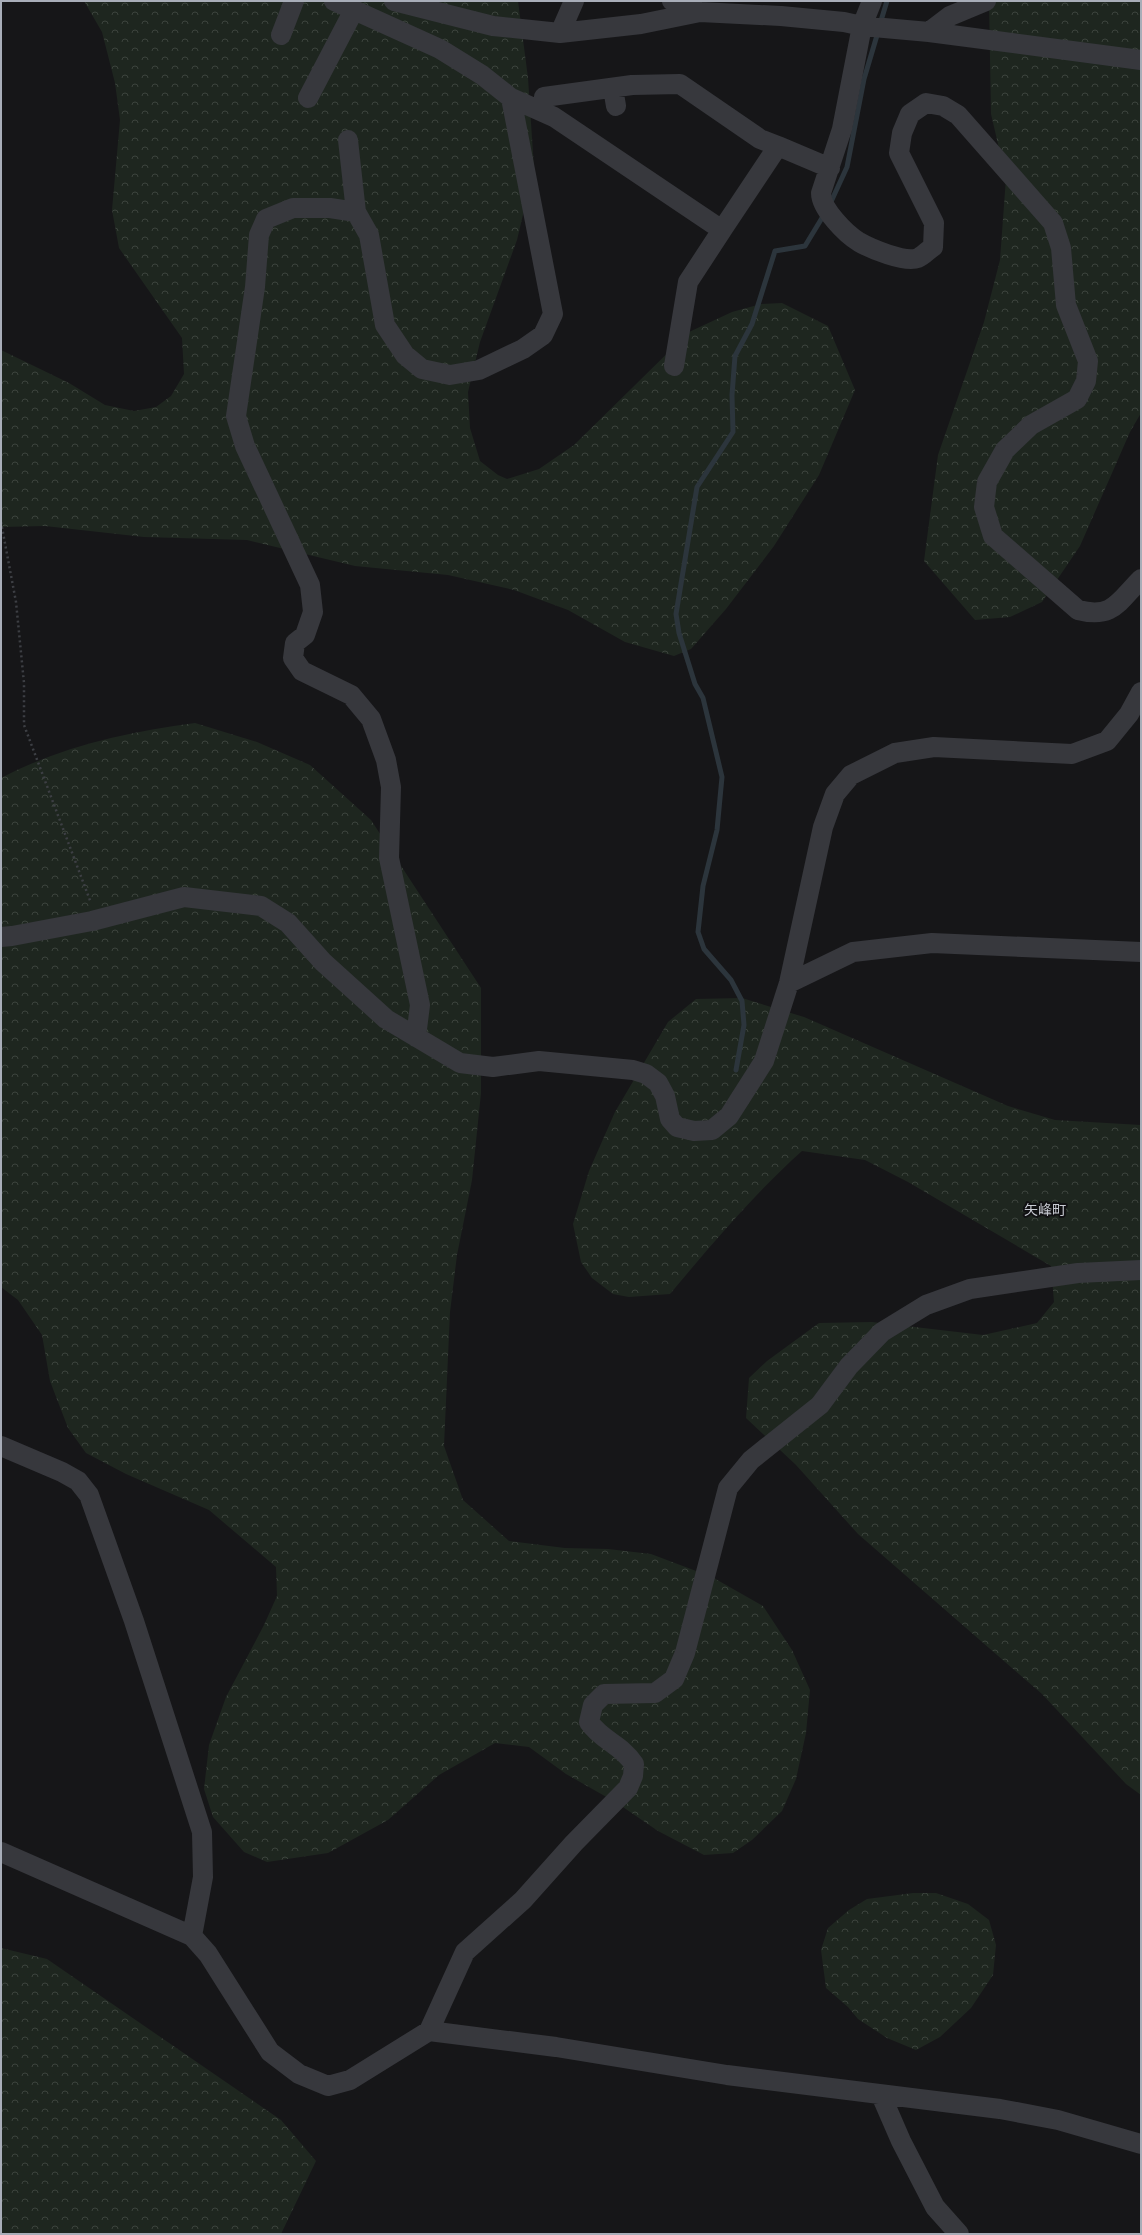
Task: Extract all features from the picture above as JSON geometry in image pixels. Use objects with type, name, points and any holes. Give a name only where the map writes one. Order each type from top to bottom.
[{"type":"street","points":[[281,35],[294,1]]},
{"type":"street","points":[[334,1],[440,49],[482,75],[511,98],[554,117],[722,230]]},
{"type":"street","points":[[394,1],[493,26],[560,33],[641,24],[700,12],[780,16],[844,22],[865,26],[929,32],[1141,60]]},
{"type":"street","points":[[560,33],[574,1]]},
{"type":"street","points":[[672,1],[700,12]]},
{"type":"street","points":[[872,1],[842,129],[821,193],[821,201],[834,219],[859,242],[897,258],[918,258],[933,247],[934,223],[899,153],[902,133],[910,114],[926,103],[943,106],[958,115],[1053,223],[1061,248],[1066,305],[1088,361],[1086,381],[1077,399],[1031,425],[1004,450],[987,482],[984,508],[993,536],[1078,610],[1094,614],[1110,611],[1141,579]]},
{"type":"street","points":[[929,32],[950,16],[986,1]]},
{"type":"street","points":[[308,98],[354,10]]},
{"type":"street","points":[[544,97],[615,97],[680,84],[760,139],[830,168]]},
{"type":"street","points":[[348,140],[356,212],[369,235],[385,325],[405,355],[422,369],[450,375],[479,370],[523,350],[543,335],[552,314],[511,98]]},
{"type":"street","points":[[674,366],[688,282],[778,146]]},
{"type":"street","points":[[356,212],[330,208],[293,208],[266,219],[259,235],[255,287],[236,416],[245,446],[310,585],[313,612],[305,635],[295,643],[294,658],[302,671],[351,695],[371,719],[386,760],[391,787],[388,858],[420,1005],[416,1036]]},
{"type":"street","points":[[1,936],[12,936],[92,921],[184,897],[261,906],[288,923],[323,962],[386,1019],[460,1063],[493,1067],[539,1061],[633,1070],[646,1074],[658,1083],[665,1096],[670,1119],[677,1127],[694,1131],[712,1130],[729,1116],[764,1061],[789,983],[823,827],[835,794],[851,775],[895,753],[934,747],[1072,754],[1107,741],[1129,714],[1141,692]]},
{"type":"street","points":[[789,983],[853,952],[932,943],[1141,952]]},
{"type":"street","points":[[1,1852],[192,1936],[208,1954],[270,2052],[299,2074],[328,2086],[350,2080],[429,2031],[465,1952],[523,1900],[574,1843],[628,1788],[633,1776],[634,1764],[626,1752],[598,1734],[589,1722],[593,1705],[604,1694],[655,1693],[674,1679],[685,1653],[728,1488],[751,1460],[820,1405],[849,1366],[882,1332],[926,1305],[970,1289],[1078,1273],[1141,1270]]},
{"type":"street","points":[[1,1446],[78,1481],[89,1495],[134,1621],[202,1832],[203,1876],[192,1936]]},
{"type":"street","points":[[429,2031],[556,2047],[726,2075],[1000,2109],[1058,2120],[1141,2144]]},
{"type":"street","points":[[881,2095],[901,2141],[934,2207],[959,2234]]},
{"type":"path","points":[[1,522],[16,602],[24,683],[24,725],[94,911]]},
{"type":"green space","points":[[84,1],[518,1],[528,78],[534,168],[517,240],[480,342],[468,392],[470,428],[480,461],[498,475],[507,479],[539,469],[574,445],[689,332],[732,312],[761,304],[782,303],[828,326],[855,390],[819,475],[774,546],[726,609],[691,649],[674,656],[625,642],[568,610],[514,590],[448,575],[355,566],[247,540],[144,537],[45,526],[1,527],[1,350],[69,383],[105,405],[134,411],[156,407],[171,396],[184,374],[182,338],[119,248],[112,210],[120,120],[115,83],[102,32]]},
{"type":"green space","points":[[989,1],[1141,1],[1141,413],[1130,432],[1080,546],[1042,602],[1010,617],[975,620],[924,561],[938,455],[984,322],[1000,260],[1006,178],[991,114]]},
{"type":"green space","points":[[195,723],[257,742],[310,765],[371,820],[481,988],[481,1093],[472,1180],[457,1255],[450,1312],[444,1446],[463,1500],[509,1541],[565,1548],[608,1549],[651,1554],[712,1577],[763,1606],[792,1650],[810,1690],[806,1733],[796,1779],[782,1811],[752,1840],[733,1853],[704,1855],[658,1831],[617,1803],[566,1774],[529,1747],[495,1743],[439,1775],[388,1820],[328,1853],[267,1862],[244,1852],[213,1817],[204,1789],[209,1745],[226,1697],[264,1625],[277,1596],[276,1567],[209,1510],[126,1474],[86,1453],[68,1428],[50,1381],[42,1335],[18,1300],[1,1287],[1,778],[47,757],[95,742],[145,731]]},
{"type":"green space","points":[[742,998],[804,1017],[1008,1106],[1055,1120],[1141,1125],[1141,1795],[1126,1784],[1042,1694],[858,1534],[796,1465],[746,1418],[749,1378],[767,1361],[819,1323],[872,1322],[983,1335],[1037,1323],[1054,1302],[1051,1266],[908,1182],[865,1160],[802,1151],[750,1202],[670,1294],[629,1297],[613,1294],[592,1278],[581,1262],[573,1224],[589,1171],[615,1112],[668,1022],[696,999]]},
{"type":"green space","points":[[913,1893],[936,1893],[968,1904],[989,1920],[996,1945],[993,1975],[971,2008],[940,2037],[916,2050],[887,2038],[858,2019],[848,2007],[826,1988],[821,1950],[828,1928],[849,1910],[867,1899]]},
{"type":"green space","points":[[1,1948],[47,1959],[281,2120],[316,2161],[281,2234],[1,2234]]},
{"type":"waterway","points":[[880,24],[887,1]]},
{"type":"waterway","points":[[830,204],[847,167],[864,79],[878,32]]},
{"type":"waterway","points":[[736,1070],[744,1025],[742,1001],[731,980],[704,949],[698,932],[703,886],[717,830],[722,777],[703,698],[695,684],[679,633],[676,614],[697,487],[733,432],[732,395],[735,356],[752,324],[775,251],[805,246],[825,213]]},
{"type":"district","name":"矢峰町","points":[[1045,1210]]}]
